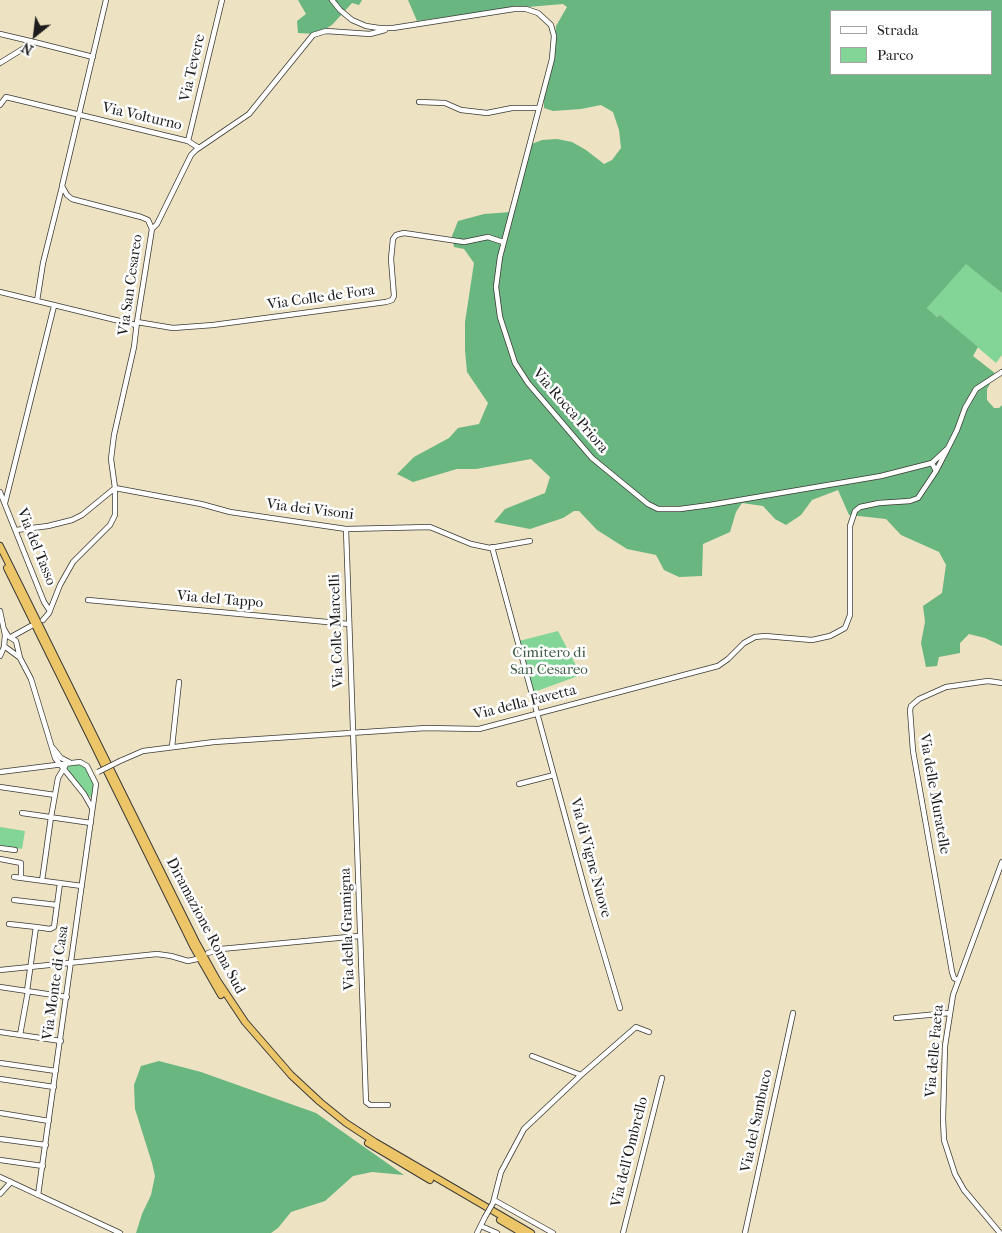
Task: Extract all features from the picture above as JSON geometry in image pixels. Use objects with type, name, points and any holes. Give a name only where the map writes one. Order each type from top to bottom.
[{"type":"highway","name":"Diramazione Roma Sud","points":[[0,546],[197,944],[216,980],[245,1022],[291,1075],[346,1123],[375,1142],[531,1233]]},
{"type":"highway","name":"Diramazione Roma Sud","points":[[0,554],[200,959],[224,999],[250,1035],[293,1083],[353,1132],[396,1160],[522,1233]]},
{"type":"street","points":[[36,301],[43,263],[106,0]]},
{"type":"street","name":"Via Tevere","points":[[188,141],[222,0]]},
{"type":"street","points":[[332,0],[346,15],[358,23],[388,29]]},
{"type":"street","name":"Via Rocca Priora","points":[[152,229],[157,224],[188,160],[199,148],[248,115],[313,35],[328,30],[371,34],[388,29],[507,9],[526,9],[538,14],[551,25],[554,36],[553,56],[503,242],[496,287],[500,317],[520,372],[570,434],[592,458],[648,504],[658,509],[680,509],[710,505],[881,476],[932,464]]},
{"type":"street","points":[[0,34],[93,57]]},
{"type":"street","points":[[0,63],[34,42]]},
{"type":"street","name":"Via Volturno","points":[[0,105],[6,97],[188,141],[199,148]]},
{"type":"street","points":[[419,102],[445,103],[458,109],[487,113],[512,108],[539,108]]},
{"type":"street","name":"Via San Cesareo","points":[[43,620],[50,611],[60,585],[73,562],[112,522],[116,510],[111,460],[114,435],[134,348],[136,323],[152,229],[148,220],[141,217],[72,199],[67,196],[62,186]]},
{"type":"street","name":"Via Colle de Fora","points":[[136,323],[173,328],[213,325],[386,302],[393,299],[394,294],[391,259],[393,239],[396,235],[406,233],[464,242],[487,237],[503,242]]},
{"type":"street","points":[[0,292],[54,306],[136,323]]},
{"type":"street","points":[[5,503],[54,306]]},
{"type":"street","points":[[936,471],[957,430],[965,408],[976,389],[1002,372]]},
{"type":"street","points":[[936,471],[932,464],[948,448]]},
{"type":"street","name":"Via della Favetta","points":[[92,775],[140,752],[172,747],[426,728],[476,729],[718,666],[744,643],[755,637],[765,636],[812,640],[830,636],[847,625],[850,614],[850,526],[854,511],[860,507],[879,502],[910,501],[918,498],[936,471]]},
{"type":"street","points":[[16,530],[48,526],[72,520],[82,515],[115,488]]},
{"type":"street","name":"Via dei Visoni","points":[[115,488],[201,504],[230,512],[346,529],[430,527],[471,544],[492,547],[530,541]]},
{"type":"street","name":"Via del Tasso","points":[[0,492],[44,602],[50,611]]},
{"type":"street","name":"Via Colle Marcelli","points":[[346,529],[352,733]]},
{"type":"street","name":"Via di Vigne Nuove","points":[[492,547],[620,1008]]},
{"type":"street","name":"Via del Tappo","points":[[88,600],[349,624]]},
{"type":"street","points":[[0,611],[8,638],[16,642],[20,658],[32,681],[52,746],[60,764],[84,794],[91,806],[92,812]]},
{"type":"street","points":[[1,655],[8,638],[31,626]]},
{"type":"street","points":[[1,655],[14,648],[19,632]]},
{"type":"street","points":[[4,646],[20,658]]},
{"type":"street","name":"Via delle Muratelle","points":[[957,980],[952,972],[912,751],[910,710],[911,706],[919,699],[946,687],[988,681],[1002,683]]},
{"type":"street","points":[[172,747],[179,682]]},
{"type":"street","name":"Via della Gramigna","points":[[352,733],[366,1102],[370,1105],[388,1106]]},
{"type":"street","points":[[55,753],[69,763]]},
{"type":"street","points":[[49,765],[55,753]]},
{"type":"street","points":[[42,881],[59,776],[69,763]]},
{"type":"street","points":[[0,772],[69,763],[84,764],[92,775]]},
{"type":"street","name":"Via Monte di Casa","points":[[38,1195],[94,801],[96,784],[92,775]]},
{"type":"street","points":[[519,784],[554,775]]},
{"type":"street","points":[[0,787],[55,795]]},
{"type":"street","points":[[84,794],[94,801]]},
{"type":"street","points":[[22,813],[91,823]]},
{"type":"street","points":[[0,848],[15,850]]},
{"type":"street","points":[[0,859],[20,863],[22,865],[21,878]]},
{"type":"street","name":"Via delle Faeta","points":[[1000,1233],[964,1190],[955,1174],[946,1147],[943,1119],[945,1046],[949,1013],[957,980],[1002,862]]},
{"type":"street","points":[[14,877],[82,886]]},
{"type":"street","points":[[9,924],[54,928],[60,883]]},
{"type":"street","points":[[14,900],[57,905]]},
{"type":"street","points":[[20,1034],[36,927]]},
{"type":"street","points":[[208,953],[221,949],[360,936]]},
{"type":"street","points":[[0,970],[157,954],[186,960],[197,959]]},
{"type":"street","points":[[0,986],[67,997]]},
{"type":"street","name":"Via del Sambuco","points":[[745,1233],[793,1013]]},
{"type":"street","points":[[896,1018],[949,1013]]},
{"type":"street","points":[[477,1233],[494,1202],[501,1172],[522,1134],[581,1075],[636,1027],[649,1032]]},
{"type":"street","points":[[0,1032],[61,1041]]},
{"type":"street","points":[[532,1056],[581,1075]]},
{"type":"street","points":[[0,1063],[56,1071]]},
{"type":"street","name":"Via dell'Ombrello","points":[[623,1233],[662,1078]]},
{"type":"street","points":[[0,1079],[54,1087]]},
{"type":"street","points":[[0,1113],[49,1120]]},
{"type":"street","points":[[0,1138],[46,1145]]},
{"type":"street","points":[[0,1160],[43,1166]]},
{"type":"street","points":[[0,1177],[120,1233]]},
{"type":"street","points":[[0,1194],[11,1182]]},
{"type":"street","points":[[494,1202],[553,1233]]},
{"type":"street","points":[[481,1226],[497,1233]]},
{"type":"green space","points":[[298,0],[362,0],[359,5],[352,3],[332,25],[317,34],[298,33],[297,21],[306,14]]},
{"type":"green space","points":[[408,0],[1002,0],[1002,293],[966,264],[927,308],[937,317],[940,315],[978,347],[973,356],[996,374],[983,383],[990,384],[987,389],[987,400],[994,408],[999,408],[1002,405],[1002,646],[985,638],[969,634],[960,643],[960,653],[939,657],[937,666],[926,667],[921,643],[925,622],[923,606],[942,593],[946,565],[939,552],[901,535],[886,519],[849,515],[838,490],[812,500],[801,515],[786,525],[775,519],[763,506],[742,503],[736,512],[730,532],[703,544],[702,576],[679,577],[664,570],[656,555],[627,549],[597,530],[579,511],[574,511],[563,518],[530,529],[494,522],[505,509],[545,493],[550,477],[531,459],[476,469],[457,469],[413,482],[397,474],[414,457],[449,438],[458,428],[479,424],[488,403],[467,372],[465,322],[474,263],[464,249],[454,247],[452,236],[458,221],[484,214],[511,212],[529,145],[542,140],[557,139],[572,142],[604,164],[612,160],[621,148],[619,130],[613,112],[601,105],[553,111],[544,108],[544,89],[553,54],[556,26],[567,7],[563,4],[504,9],[417,21]]},
{"type":"green space","points":[[966,263],[1002,293],[1002,355],[996,363],[940,315],[937,317],[927,308]]},
{"type":"green space","name":"Cimitero di San Cesareo","points":[[558,631],[581,675],[534,692],[519,641]]},
{"type":"green space","points":[[79,763],[86,767],[94,784],[93,799],[86,794],[66,769],[67,764]]},
{"type":"green space","points":[[0,827],[25,831],[22,849],[0,845]]},
{"type":"green space","points":[[159,1061],[201,1072],[316,1113],[404,1175],[372,1172],[353,1176],[325,1201],[291,1212],[278,1228],[271,1233],[136,1233],[151,1195],[155,1176],[135,1109],[134,1085],[141,1066]]}]
